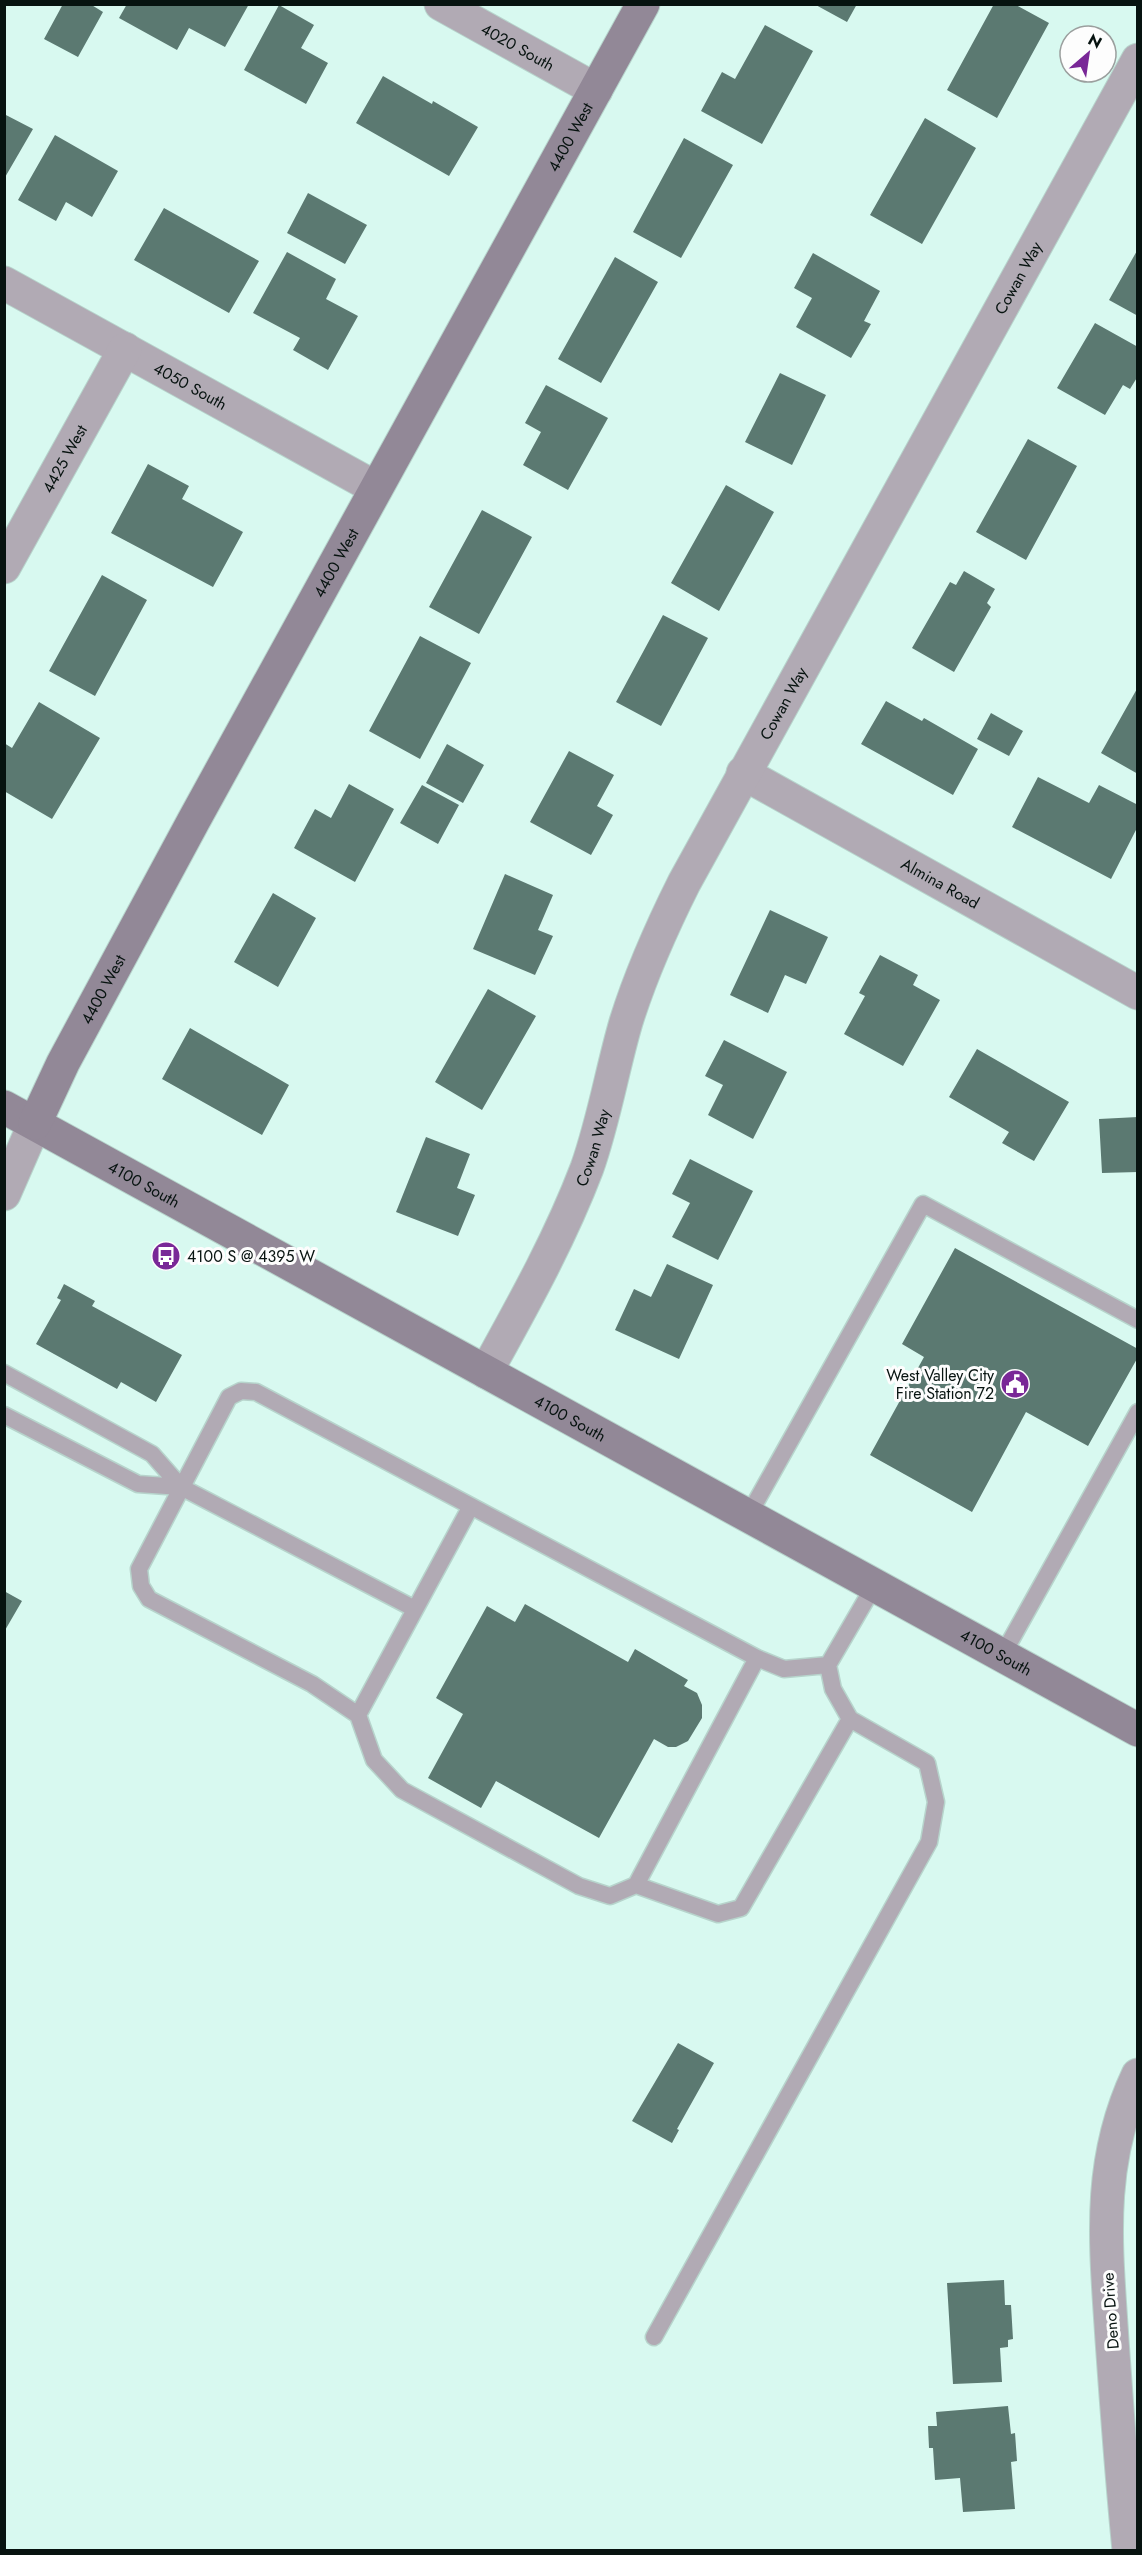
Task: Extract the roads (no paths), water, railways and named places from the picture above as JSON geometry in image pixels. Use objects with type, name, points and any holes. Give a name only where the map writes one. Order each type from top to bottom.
[{"type":"main road","name":"4400 West","points":[[35,1123],[63,1063],[188,830],[643,4]]},
{"type":"main road","name":"4100 South","points":[[4,1107],[1137,1730]]},
{"type":"street","name":"4020 South","points":[[441,4],[596,90]]},
{"type":"street","name":"Cowan Way","points":[[486,1372],[547,1260],[569,1214],[588,1165],[626,1024],[655,945],[684,883],[1137,60]]},
{"type":"street","name":"4050 South","points":[[4,283],[376,488]]},
{"type":"street","name":"4425 West","points":[[4,567],[125,350]]},
{"type":"street","name":"Almina Road","points":[[743,773],[1137,993]]},
{"type":"street","points":[[4,1194],[35,1123]]},
{"type":"street","name":"Deno Drive","points":[[1129,2550],[1128,2437],[1105,2226],[1113,2147],[1122,2112],[1137,2075]]},
{"type":"lane","points":[[748,1516],[923,1204],[1137,1320]]},
{"type":"lane","points":[[4,1373],[152,1454],[181,1487],[415,1610]]},
{"type":"lane","points":[[757,1658],[636,1885],[610,1896],[579,1886],[402,1790],[374,1760],[358,1715],[312,1684],[149,1599],[141,1586],[139,1569],[229,1397],[242,1391],[249,1391],[256,1392],[757,1658],[784,1669],[828,1665]]},
{"type":"lane","points":[[1002,1656],[1137,1412]]},
{"type":"lane","points":[[4,1415],[138,1484],[181,1487]]},
{"type":"lane","points":[[358,1715],[471,1506]]},
{"type":"lane","points":[[654,2337],[929,1842],[936,1802],[927,1763],[850,1719],[833,1689],[828,1665],[874,1586]]},
{"type":"lane","points":[[636,1885],[718,1914],[741,1908],[850,1719]]},
{"type":"place","name":"4100 S @ 4395 W","points":[[166,1256]]},
{"type":"place","name":"West Valley City Fire Station 72","points":[[1015,1384]]}]
